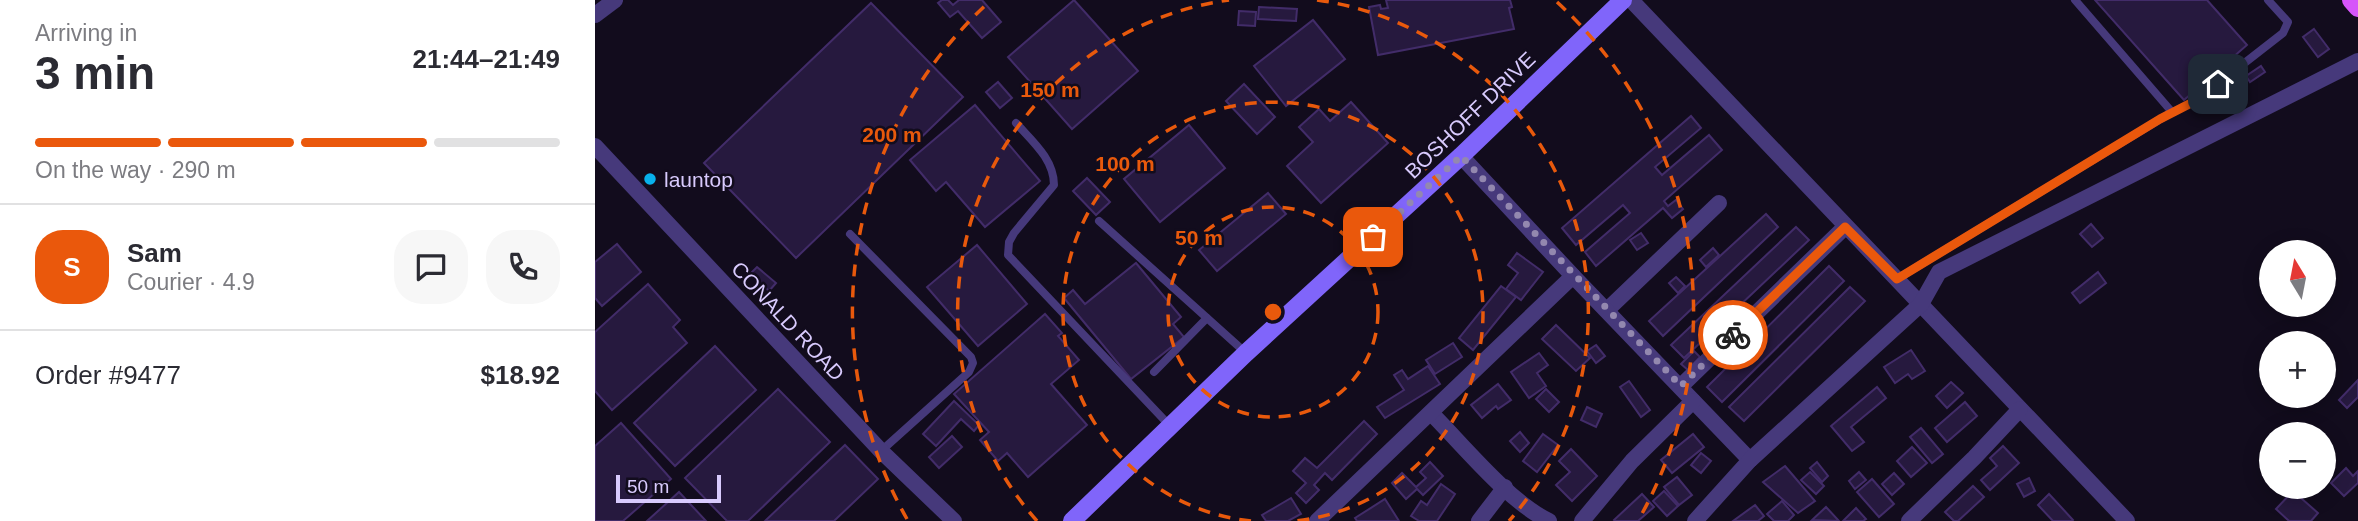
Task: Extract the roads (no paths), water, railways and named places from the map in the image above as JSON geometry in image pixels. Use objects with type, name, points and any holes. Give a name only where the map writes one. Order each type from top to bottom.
[{"type":"main road","name":"BOSHOFF DRIVE","points":[[1072,521],[1623,0]]},
{"type":"main road","points":[[2351,0],[2358,8]]},
{"type":"street","points":[[595,15],[614,0]]},
{"type":"street","points":[[1631,0],[2020,409],[2115,517]]},
{"type":"street","points":[[1695,521],[1750,460],[1921,304],[1939,272],[2358,61]]},
{"type":"street","name":"CONALD ROAD","points":[[595,146],[881,451],[954,521]]},
{"type":"street","points":[[1461,156],[1750,460]]},
{"type":"street","points":[[1607,310],[1719,203]]},
{"type":"street","points":[[1681,386],[1845,227]]},
{"type":"street","points":[[1317,521],[1573,276]]},
{"type":"street","points":[[1582,521],[1632,461],[1693,401]]},
{"type":"street","points":[[1909,521],[2020,409]]},
{"type":"street","points":[[1431,413],[1527,508],[1549,521]]},
{"type":"street","points":[[1479,521],[1505,487]]},
{"type":"lane","points":[[2075,0],[2172,112],[2169,114]]},
{"type":"lane","points":[[1897,279],[2169,114],[2197,100],[2283,33],[2288,22],[2268,0]]},
{"type":"lane","points":[[1016,123],[1048,160],[1054,185],[1014,233],[1009,242],[1008,255],[1171,427]]},
{"type":"lane","points":[[1099,221],[1246,354]]},
{"type":"lane","points":[[850,234],[971,357],[973,363],[969,372],[881,451]]},
{"type":"lane","points":[[1154,372],[1207,318]]},
{"type":"place","name":"launtop","points":[[650,179]]}]
